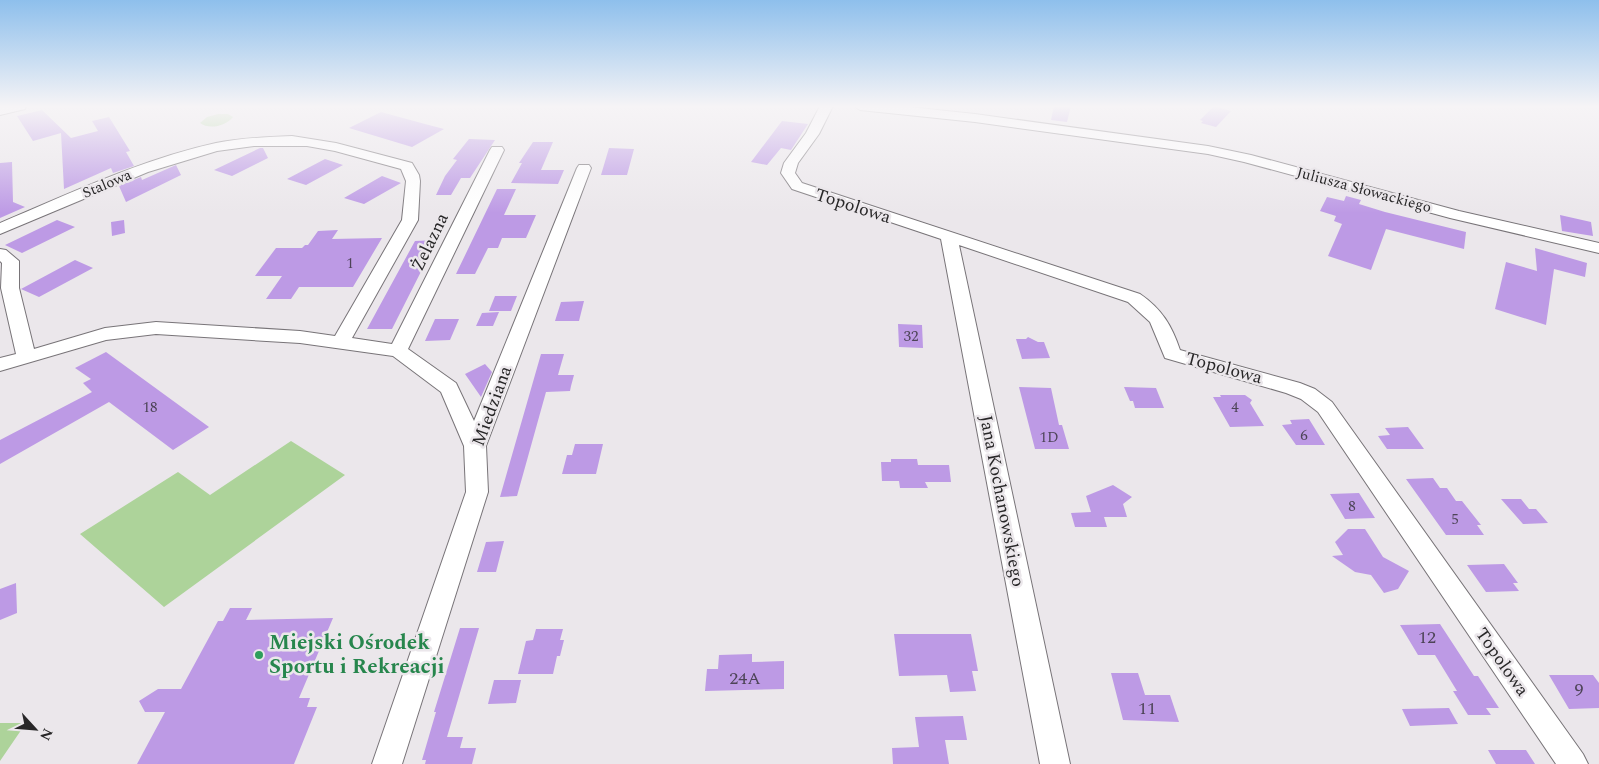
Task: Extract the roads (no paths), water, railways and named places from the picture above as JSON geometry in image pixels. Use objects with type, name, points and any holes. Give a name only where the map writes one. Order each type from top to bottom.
[{"type":"street","name":"Stalowa","points":[[0,228],[164,160],[262,142]]},
{"type":"street","name":"Stalowa","points":[[302,142],[333,147],[407,166],[412,175],[410,220],[341,342]]},
{"type":"street","name":"Topolowa","points":[[806,142],[790,163],[788,173],[793,182],[805,190],[1134,298],[1149,308],[1160,320],[1172,354],[1293,388],[1308,394],[1325,407],[1573,764]]},
{"type":"street","name":"Juliusza Słowackiego","points":[[1147,142],[1208,150],[1263,162],[1456,215],[1599,248]]},
{"type":"street","name":"Żelazna","points":[[398,351],[497,150]]},
{"type":"street","name":"Miedziana","points":[[387,764],[477,492],[475,446],[584,168]]},
{"type":"street","name":"Jana Kochanowskiego","points":[[949,237],[1055,764]]},
{"type":"street","points":[[0,254],[11,261],[10,288],[26,356]]},
{"type":"street","points":[[0,365],[106,334],[156,328],[236,332],[341,342],[398,351],[449,388],[475,446]]},
{"type":"place","name":"Miejski Ośrodek Sportu i Rekreacji","points":[[259,655]]}]
